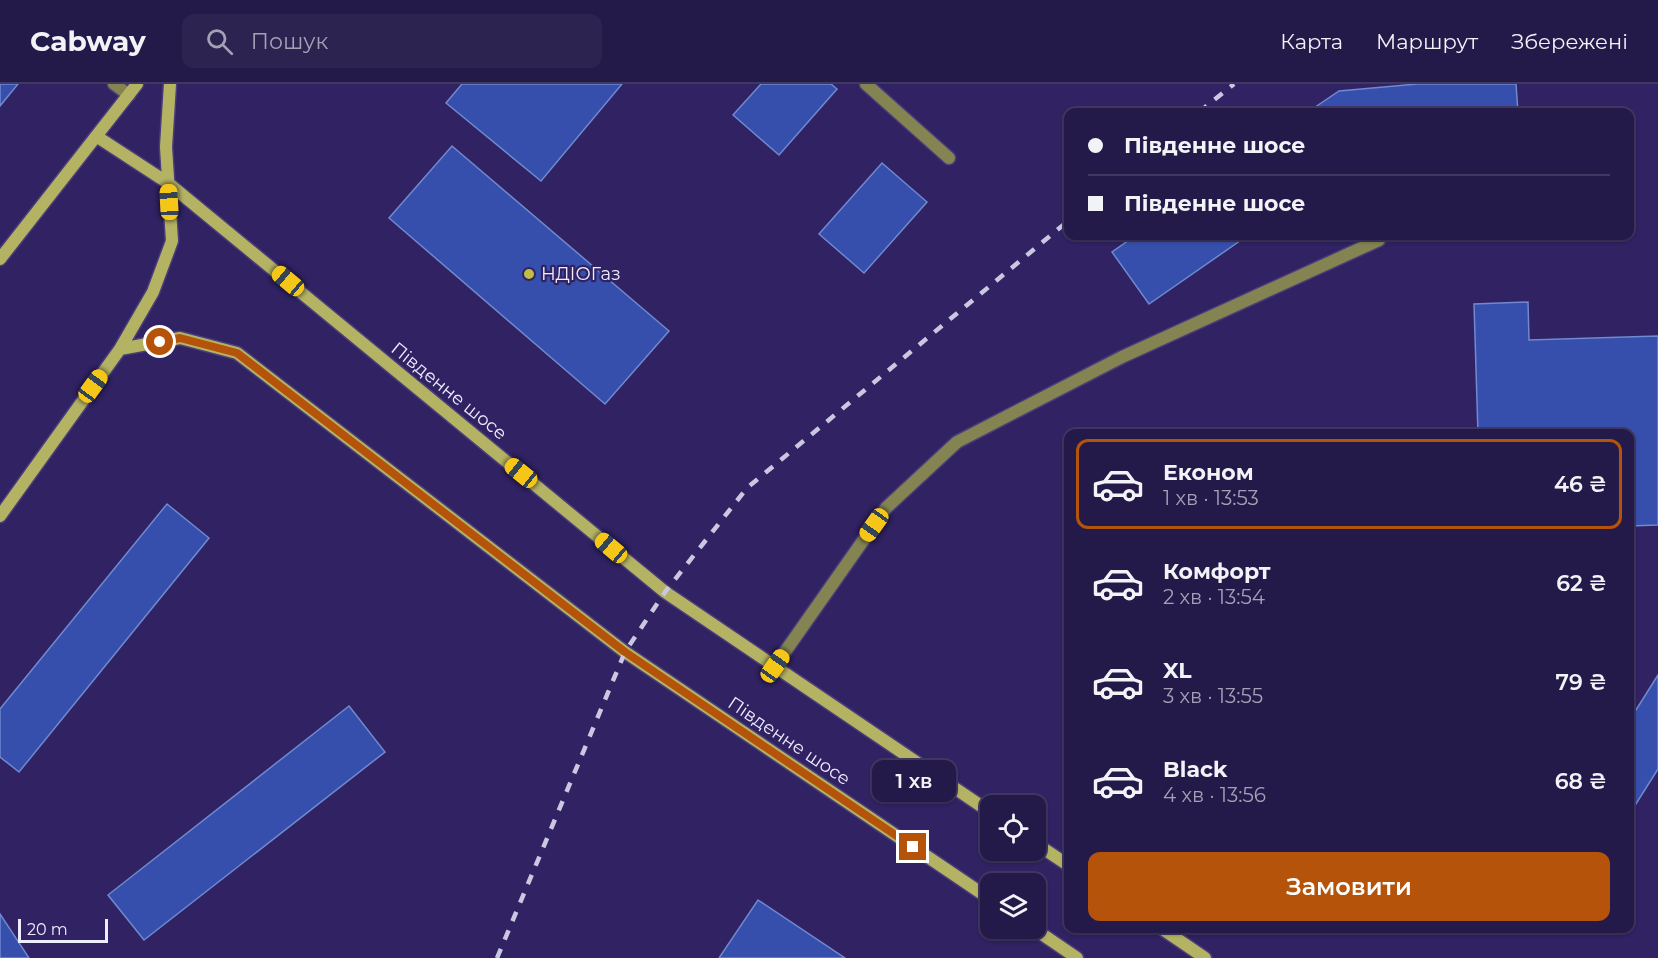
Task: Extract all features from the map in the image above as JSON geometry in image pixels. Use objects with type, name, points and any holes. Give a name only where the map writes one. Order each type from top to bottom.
[{"type":"main road","points":[[0,259],[137,84]]},
{"type":"main road","points":[[0,516],[120,349],[153,292],[172,241],[166,147],[170,84]]},
{"type":"main road","name":"Південне шосе","points":[[96,136],[168,183],[665,592],[980,805]]},
{"type":"main road","name":"Південне шосе","points":[[120,349],[180,338],[237,353],[625,652],[980,892]]},
{"type":"main road","points":[[1046,850],[1064,862]]},
{"type":"main road","points":[[1168,933],[1205,958]]},
{"type":"main road","points":[[1046,937],[1077,958]]},
{"type":"lane","points":[[114,84],[129,95]]},
{"type":"lane","points":[[866,84],[949,158]]},
{"type":"lane","points":[[775,666],[886,508],[957,442],[1122,357],[1379,240]]},
{"type":"building","points":[[0,84],[18,84],[0,106]]},
{"type":"building","points":[[462,84],[622,84],[541,181],[446,103]]},
{"type":"building","points":[[761,84],[831,84],[837,89],[779,155],[733,115]]},
{"type":"building","points":[[1417,84],[1516,84],[1518,108],[1314,108],[1339,91]]},
{"type":"building","name":"НДІОГаз","points":[[452,146],[669,331],[605,404],[389,218]]},
{"type":"building","points":[[882,163],[927,202],[864,273],[819,234]]},
{"type":"building","points":[[1129,240],[1241,240],[1149,304],[1112,252]]},
{"type":"building","points":[[1528,302],[1529,340],[1658,336],[1658,525],[1634,526],[1634,429],[1478,429],[1474,304]]},
{"type":"building","points":[[167,504],[209,538],[19,772],[0,757],[0,709]]},
{"type":"building","points":[[1658,675],[1658,769],[1634,807],[1634,713]]},
{"type":"building","points":[[349,706],[385,752],[144,940],[108,895]]},
{"type":"building","points":[[758,900],[845,958],[719,958]]},
{"type":"building","points":[[0,914],[29,958],[0,958]]},
{"type":"railway","points":[[1204,108],[1234,84]]},
{"type":"railway","points":[[497,958],[625,652],[665,592],[747,488],[1064,224]]},
{"type":"place","name":"НДІОГаз","points":[[529,274]]},
{"type":"route","points":[[160,342],[180,338],[237,353],[625,652],[913,847]]}]
